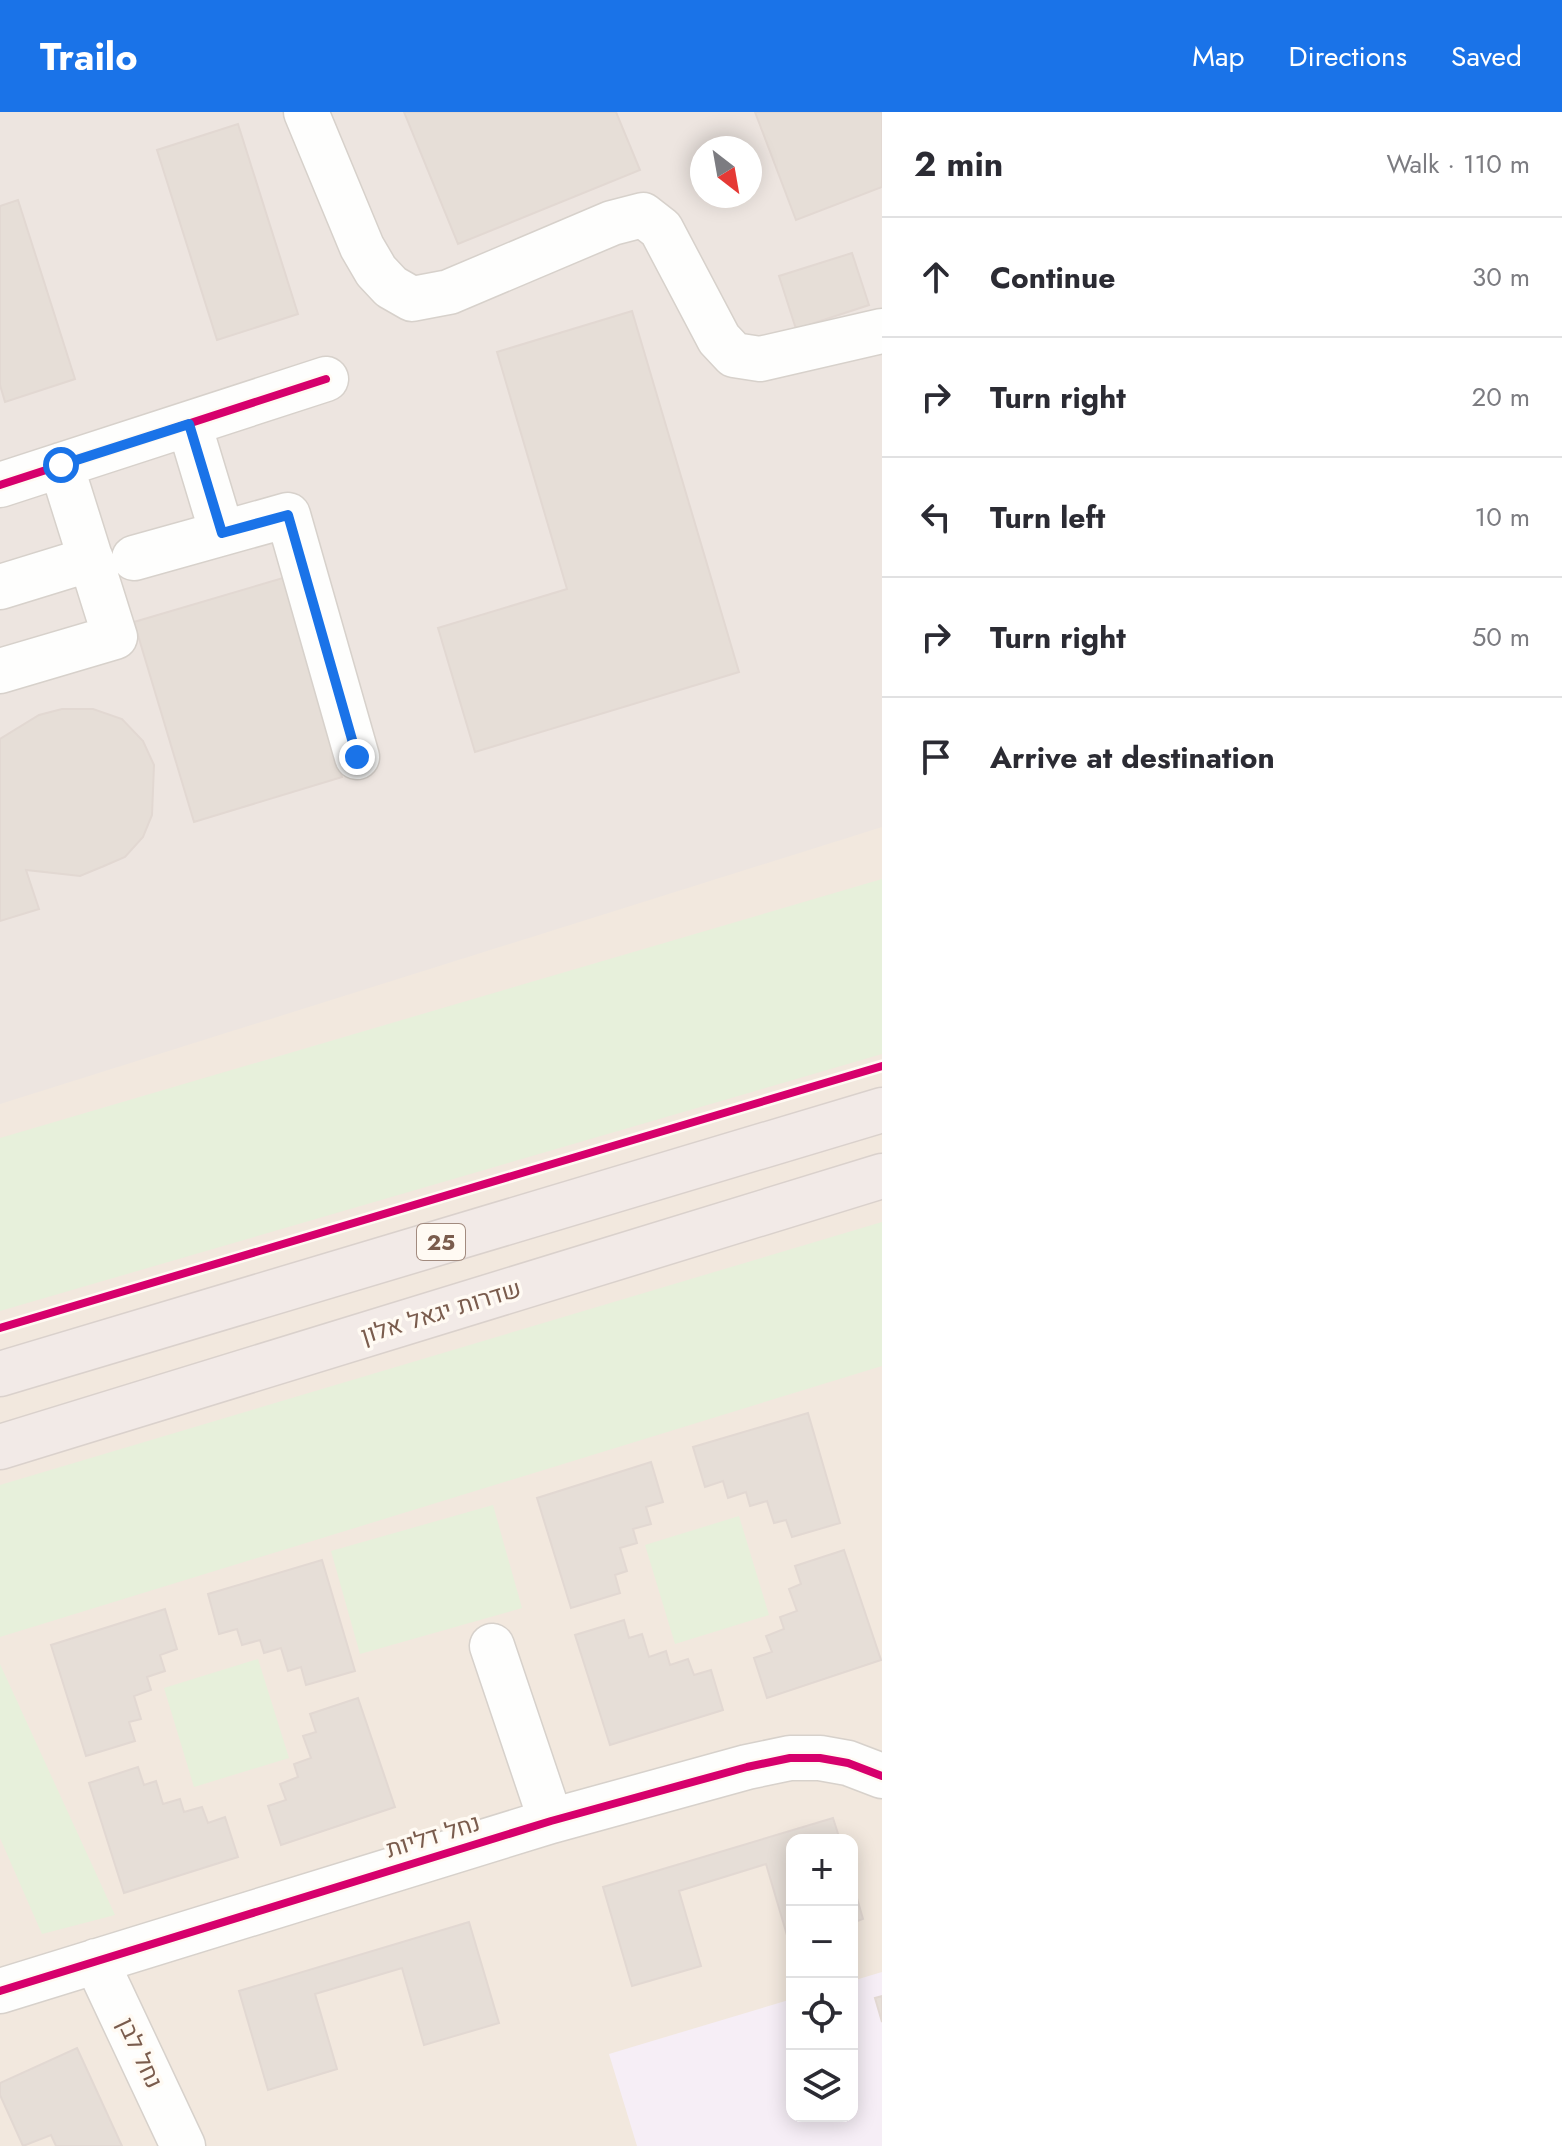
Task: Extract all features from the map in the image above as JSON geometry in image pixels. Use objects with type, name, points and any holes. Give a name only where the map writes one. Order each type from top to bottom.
[{"type":"highway","name":"25","points":[[0,1374],[882,1110]]},
{"type":"highway","name":"שדרות יגאל אלון","points":[[0,1447],[882,1176]]},
{"type":"street","points":[[306,112],[362,247],[376,271],[391,287],[412,299],[449,292],[612,223],[643,215],[661,229],[719,339],[734,355],[760,359],[882,331]]},
{"type":"street","points":[[0,485],[326,379]]},
{"type":"street","points":[[189,424],[222,533]]},
{"type":"street","points":[[0,671],[115,637],[61,465]]},
{"type":"street","points":[[134,558],[288,515],[357,757]]},
{"type":"street","points":[[0,587],[91,559]]},
{"type":"street","points":[[492,1646],[551,1821]]},
{"type":"street","name":"נחל דליות","points":[[0,1991],[551,1821],[747,1767],[790,1758],[820,1758],[882,1776]]},
{"type":"street","name":"נחל לבן","points":[[96,1961],[183,2146]]},
{"type":"shaded area","points":[[0,112],[882,112],[882,2146],[0,2146]]},
{"type":"shaded area","points":[[0,112],[882,112],[882,827],[0,1104]]},
{"type":"shaded area","points":[[882,1972],[882,2146],[637,2146],[609,2054],[786,2001],[786,2122],[858,2122],[858,1979]]},
{"type":"green space","points":[[882,879],[882,1054],[0,1311],[0,1138]]},
{"type":"green space","points":[[882,1222],[882,1366],[0,1637],[0,1485]]},
{"type":"green space","points":[[493,1505],[522,1608],[360,1654],[331,1551]]},
{"type":"green space","points":[[739,1516],[769,1615],[675,1644],[645,1545]]},
{"type":"green space","points":[[258,1659],[289,1758],[194,1787],[164,1688]]},
{"type":"green space","points":[[0,1664],[115,1915],[42,1934],[0,1838]]},
{"type":"building","points":[[404,112],[616,112],[640,170],[458,244]]},
{"type":"building","points":[[755,112],[882,112],[882,187],[796,220]]},
{"type":"building","points":[[238,124],[298,314],[217,340],[157,150]]},
{"type":"building","points":[[18,200],[75,379],[5,402],[0,385],[0,206]]},
{"type":"building","points":[[852,253],[869,305],[796,329],[779,276]]},
{"type":"building","points":[[632,311],[739,672],[475,752],[438,628],[567,589],[497,352]]},
{"type":"building","points":[[283,578],[342,777],[194,822],[134,622]]},
{"type":"building","points":[[62,709],[93,709],[122,719],[143,741],[154,765],[152,815],[143,837],[125,857],[80,876],[26,870],[39,909],[0,921],[0,739],[39,715]]},
{"type":"building","points":[[808,1413],[840,1523],[792,1537],[786,1520],[774,1523],[767,1501],[750,1506],[746,1492],[728,1498],[723,1481],[705,1487],[693,1447]]},
{"type":"building","points":[[651,1462],[663,1502],[646,1507],[651,1524],[633,1529],[637,1543],[620,1548],[627,1571],[615,1575],[620,1593],[571,1608],[537,1498]]},
{"type":"building","points":[[844,1550],[881,1660],[767,1698],[754,1658],[772,1652],[766,1636],[784,1629],[780,1617],[797,1611],[789,1589],[801,1584],[795,1566]]},
{"type":"building","points":[[322,1560],[355,1671],[306,1685],[301,1667],[288,1671],[281,1648],[264,1653],[260,1640],[242,1645],[237,1629],[219,1634],[208,1594]]},
{"type":"building","points":[[165,1609],[177,1649],[160,1655],[165,1671],[147,1677],[151,1690],[134,1696],[141,1719],[129,1722],[135,1741],[86,1756],[51,1645]]},
{"type":"building","points":[[624,1620],[629,1638],[642,1634],[649,1657],[666,1651],[670,1665],[688,1659],[694,1675],[711,1670],[723,1710],[610,1745],[575,1635]]},
{"type":"building","points":[[358,1698],[395,1807],[281,1845],[268,1806],[286,1800],[280,1784],[298,1777],[294,1764],[311,1758],[303,1736],[316,1732],[310,1714]]},
{"type":"building","points":[[138,1767],[144,1785],[156,1781],[163,1804],[180,1799],[184,1812],[202,1807],[208,1823],[225,1817],[238,1857],[124,1893],[89,1783]]},
{"type":"building","points":[[833,1818],[838,1834],[786,1834],[786,1932],[766,1864],[679,1891],[701,1966],[632,1986],[603,1887]]},
{"type":"building","points":[[858,1902],[863,1919],[858,1921]]},
{"type":"building","points":[[469,1922],[499,2023],[424,2045],[402,1968],[315,1994],[337,2069],[268,2090],[239,1991]]},
{"type":"building","points":[[882,1996],[882,2022],[875,1998]]},
{"type":"building","points":[[77,2048],[122,2146],[56,2146],[51,2135],[23,2146],[0,2095],[0,2083]]},
{"type":"cycle path","points":[[0,485],[326,379]]},
{"type":"cycle path","points":[[0,1328],[882,1066]]},
{"type":"cycle path","points":[[0,1991],[551,1821],[747,1767],[790,1758],[820,1758],[848,1763],[882,1776]]},
{"type":"route","points":[[61,465],[189,424],[222,533],[288,515],[357,757]]}]
